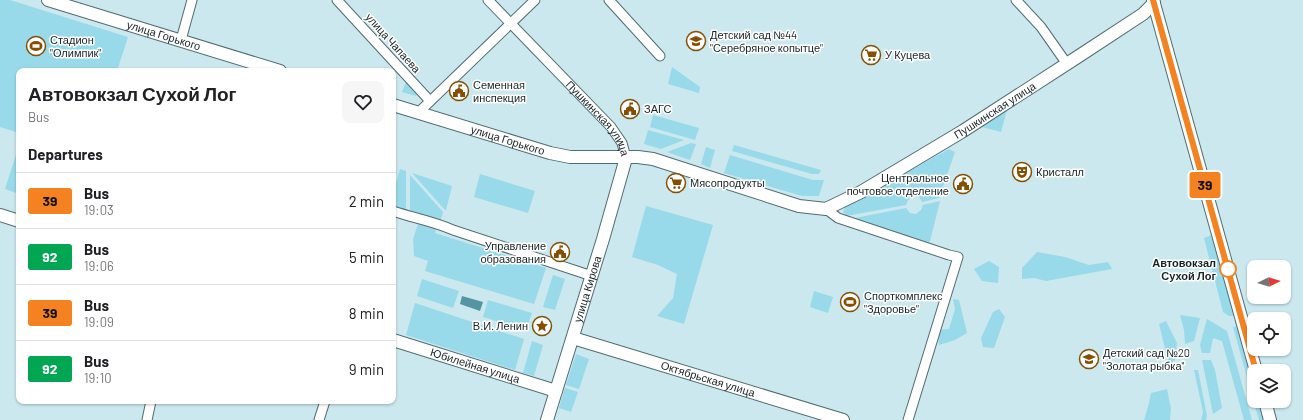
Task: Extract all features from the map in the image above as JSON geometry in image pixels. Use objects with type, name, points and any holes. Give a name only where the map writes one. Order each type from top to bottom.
[{"type":"street","name":"улица Горького","points":[[48,0],[181,40],[252,67]]},
{"type":"street","points":[[181,40],[192,0]]},
{"type":"street","name":"улица Чапаева","points":[[337,0],[430,101]]},
{"type":"street","name":"Пушкинская улица","points":[[488,0],[611,127],[622,143],[626,158],[653,159],[799,206],[826,209],[838,218],[958,257],[908,420]]},
{"type":"street","points":[[418,113],[535,0]]},
{"type":"street","points":[[609,0],[660,56]]},
{"type":"street","points":[[1016,0],[1041,27],[1067,64]]},
{"type":"street","points":[[1154,1],[1254,364]]},
{"type":"street","name":"Пушкинская улица","points":[[826,209],[868,188],[969,127],[1143,14],[1154,1]]},
{"type":"street","name":"улица Горького","points":[[396,106],[550,153],[570,157],[626,158]]},
{"type":"street","name":"улица Кирова","points":[[547,420],[592,276],[626,158]]},
{"type":"street","points":[[396,212],[444,226],[592,276]]},
{"type":"street","points":[[0,215],[16,220]]},
{"type":"street","name":"Октябрьская улица","points":[[573,338],[843,420]]},
{"type":"street","name":"Юбилейная улица","points":[[396,341],[556,391]]},
{"type":"street","points":[[147,420],[150,404]]},
{"type":"street","points":[[319,420],[324,404]]},
{"type":"street","points":[[1267,408],[1270,420]]},
{"type":"shaded area","name":"Стадион \"Олимпик\"","points":[[0,0],[10,0],[128,37],[118,68],[16,68],[16,132],[0,127]]},
{"type":"shaded area","points":[[672,67],[700,87],[699,93],[668,84]]},
{"type":"shaded area","points":[[406,82],[417,93],[416,96],[402,92]]},
{"type":"shaded area","points":[[1008,106],[1001,132],[978,126]]},
{"type":"shaded area","points":[[653,115],[699,128],[695,140],[650,127]]},
{"type":"shaded area","points":[[648,130],[684,140],[661,149],[644,144]]},
{"type":"shaded area","points":[[691,143],[696,144],[690,160],[667,152]]},
{"type":"shaded area","points":[[734,145],[821,170],[819,174],[812,174],[732,151]]},
{"type":"shaded area","points":[[706,147],[715,150],[710,168],[701,164]]},
{"type":"shaded area","points":[[949,149],[955,152],[939,198],[922,202],[919,197],[913,196],[908,200],[906,205],[846,216],[843,212],[845,207]]},
{"type":"shaded area","points":[[16,154],[16,193],[5,189]]},
{"type":"shaded area","points":[[730,155],[813,180],[824,180],[819,196],[802,196],[724,173]]},
{"type":"shaded area","points":[[400,169],[406,171],[406,210],[396,206],[396,183]]},
{"type":"shaded area","points":[[412,173],[452,186],[446,210],[445,210]]},
{"type":"shaded area","points":[[480,174],[535,191],[528,213],[474,197]]},
{"type":"shaded area","points":[[410,175],[443,212],[440,222],[410,211]]},
{"type":"shaded area","points":[[940,201],[929,245],[850,219],[906,208],[910,213],[916,214],[921,210],[923,205]]},
{"type":"shaded area","points":[[646,206],[713,225],[684,324],[657,316],[673,298],[677,274],[658,265],[632,257]]},
{"type":"shaded area","points":[[419,221],[437,227],[435,233],[546,268],[534,304],[425,271],[428,261],[414,256],[413,239]]},
{"type":"shaded area","points":[[1212,235],[1234,316],[1229,316],[1223,312],[1204,238]]},
{"type":"shaded area","points":[[1037,252],[1065,257],[1089,265],[1108,262],[1112,269],[1046,281],[1034,278],[1022,279],[1022,268]]},
{"type":"shaded area","points":[[989,261],[999,267],[998,283],[982,281],[974,269]]},
{"type":"shaded area","points":[[553,275],[565,279],[555,310],[543,307]]},
{"type":"shaded area","points":[[422,279],[459,291],[453,308],[417,296]]},
{"type":"shaded area","points":[[814,291],[833,297],[828,313],[810,307]]},
{"type":"shaded area","points":[[462,296],[483,302],[480,311],[460,304]]},
{"type":"shaded area","points":[[953,299],[959,300],[967,333],[955,340],[939,345],[937,330],[949,329],[955,309]]},
{"type":"shaded area","points":[[488,300],[532,313],[526,330],[483,317]]},
{"type":"shaded area","points":[[415,303],[524,339],[515,370],[406,335]]},
{"type":"shaded area","points":[[999,309],[1005,317],[994,348],[983,347],[981,338],[993,312]]},
{"type":"shaded area","points":[[1180,315],[1200,318],[1194,341],[1185,344],[1184,330]]},
{"type":"shaded area","points":[[1207,319],[1227,331],[1247,402],[1247,408],[1249,408],[1252,420],[1244,420],[1222,341],[1213,338],[1210,353],[1202,353],[1200,345]]},
{"type":"shaded area","points":[[1166,321],[1177,343],[1175,360],[1169,365],[1159,324]]},
{"type":"shaded area","points":[[1239,326],[1249,364],[1247,364],[1247,377],[1233,327]]},
{"type":"shaded area","points":[[532,341],[543,345],[534,376],[523,373]]},
{"type":"shaded area","points":[[576,354],[589,359],[579,389],[566,385]]},
{"type":"shaded area","points":[[1202,360],[1211,360],[1215,370],[1222,408],[1213,414]]},
{"type":"shaded area","points":[[1194,370],[1198,370],[1207,416],[1206,420],[1201,420],[1203,412]]},
{"type":"shaded area","points":[[565,388],[578,392],[571,412],[559,408]]},
{"type":"shaded area","points":[[1167,389],[1171,409],[1170,420],[1144,420],[1151,393]]},
{"type":"shaded area","points":[[1256,408],[1261,408],[1265,420],[1259,420]]},
{"type":"bus line","name":"39","points":[[1153,0],[1254,364]]},
{"type":"place","name":"Детский сад №44 \"Серебряное копытце\"","points":[[696,41]]},
{"type":"place","name":"Стадион \"Олимпик\"","points":[[36,46]]},
{"type":"place","name":"У Куцева","points":[[871,55]]},
{"type":"place","name":"Семенная инспекция","points":[[459,91]]},
{"type":"place","name":"ЗАГС","points":[[630,109]]},
{"type":"place","name":"Кристалл","points":[[1022,172]]},
{"type":"place","name":"Мясопродукты","points":[[676,183]]},
{"type":"place","name":"Центральное почтовое отделение","points":[[963,184]]},
{"type":"place","name":"Управление образования","points":[[560,252]]},
{"type":"place","name":"Автовокзал Сухой Лог","points":[[1228,269]]},
{"type":"place","name":"Спорткомплекс \"Здоровье\"","points":[[850,302]]},
{"type":"place","name":"В.И. Ленин","points":[[542,326]]},
{"type":"place","name":"Детский сад №20 \"Золотая рыбка\"","points":[[1089,359]]}]
